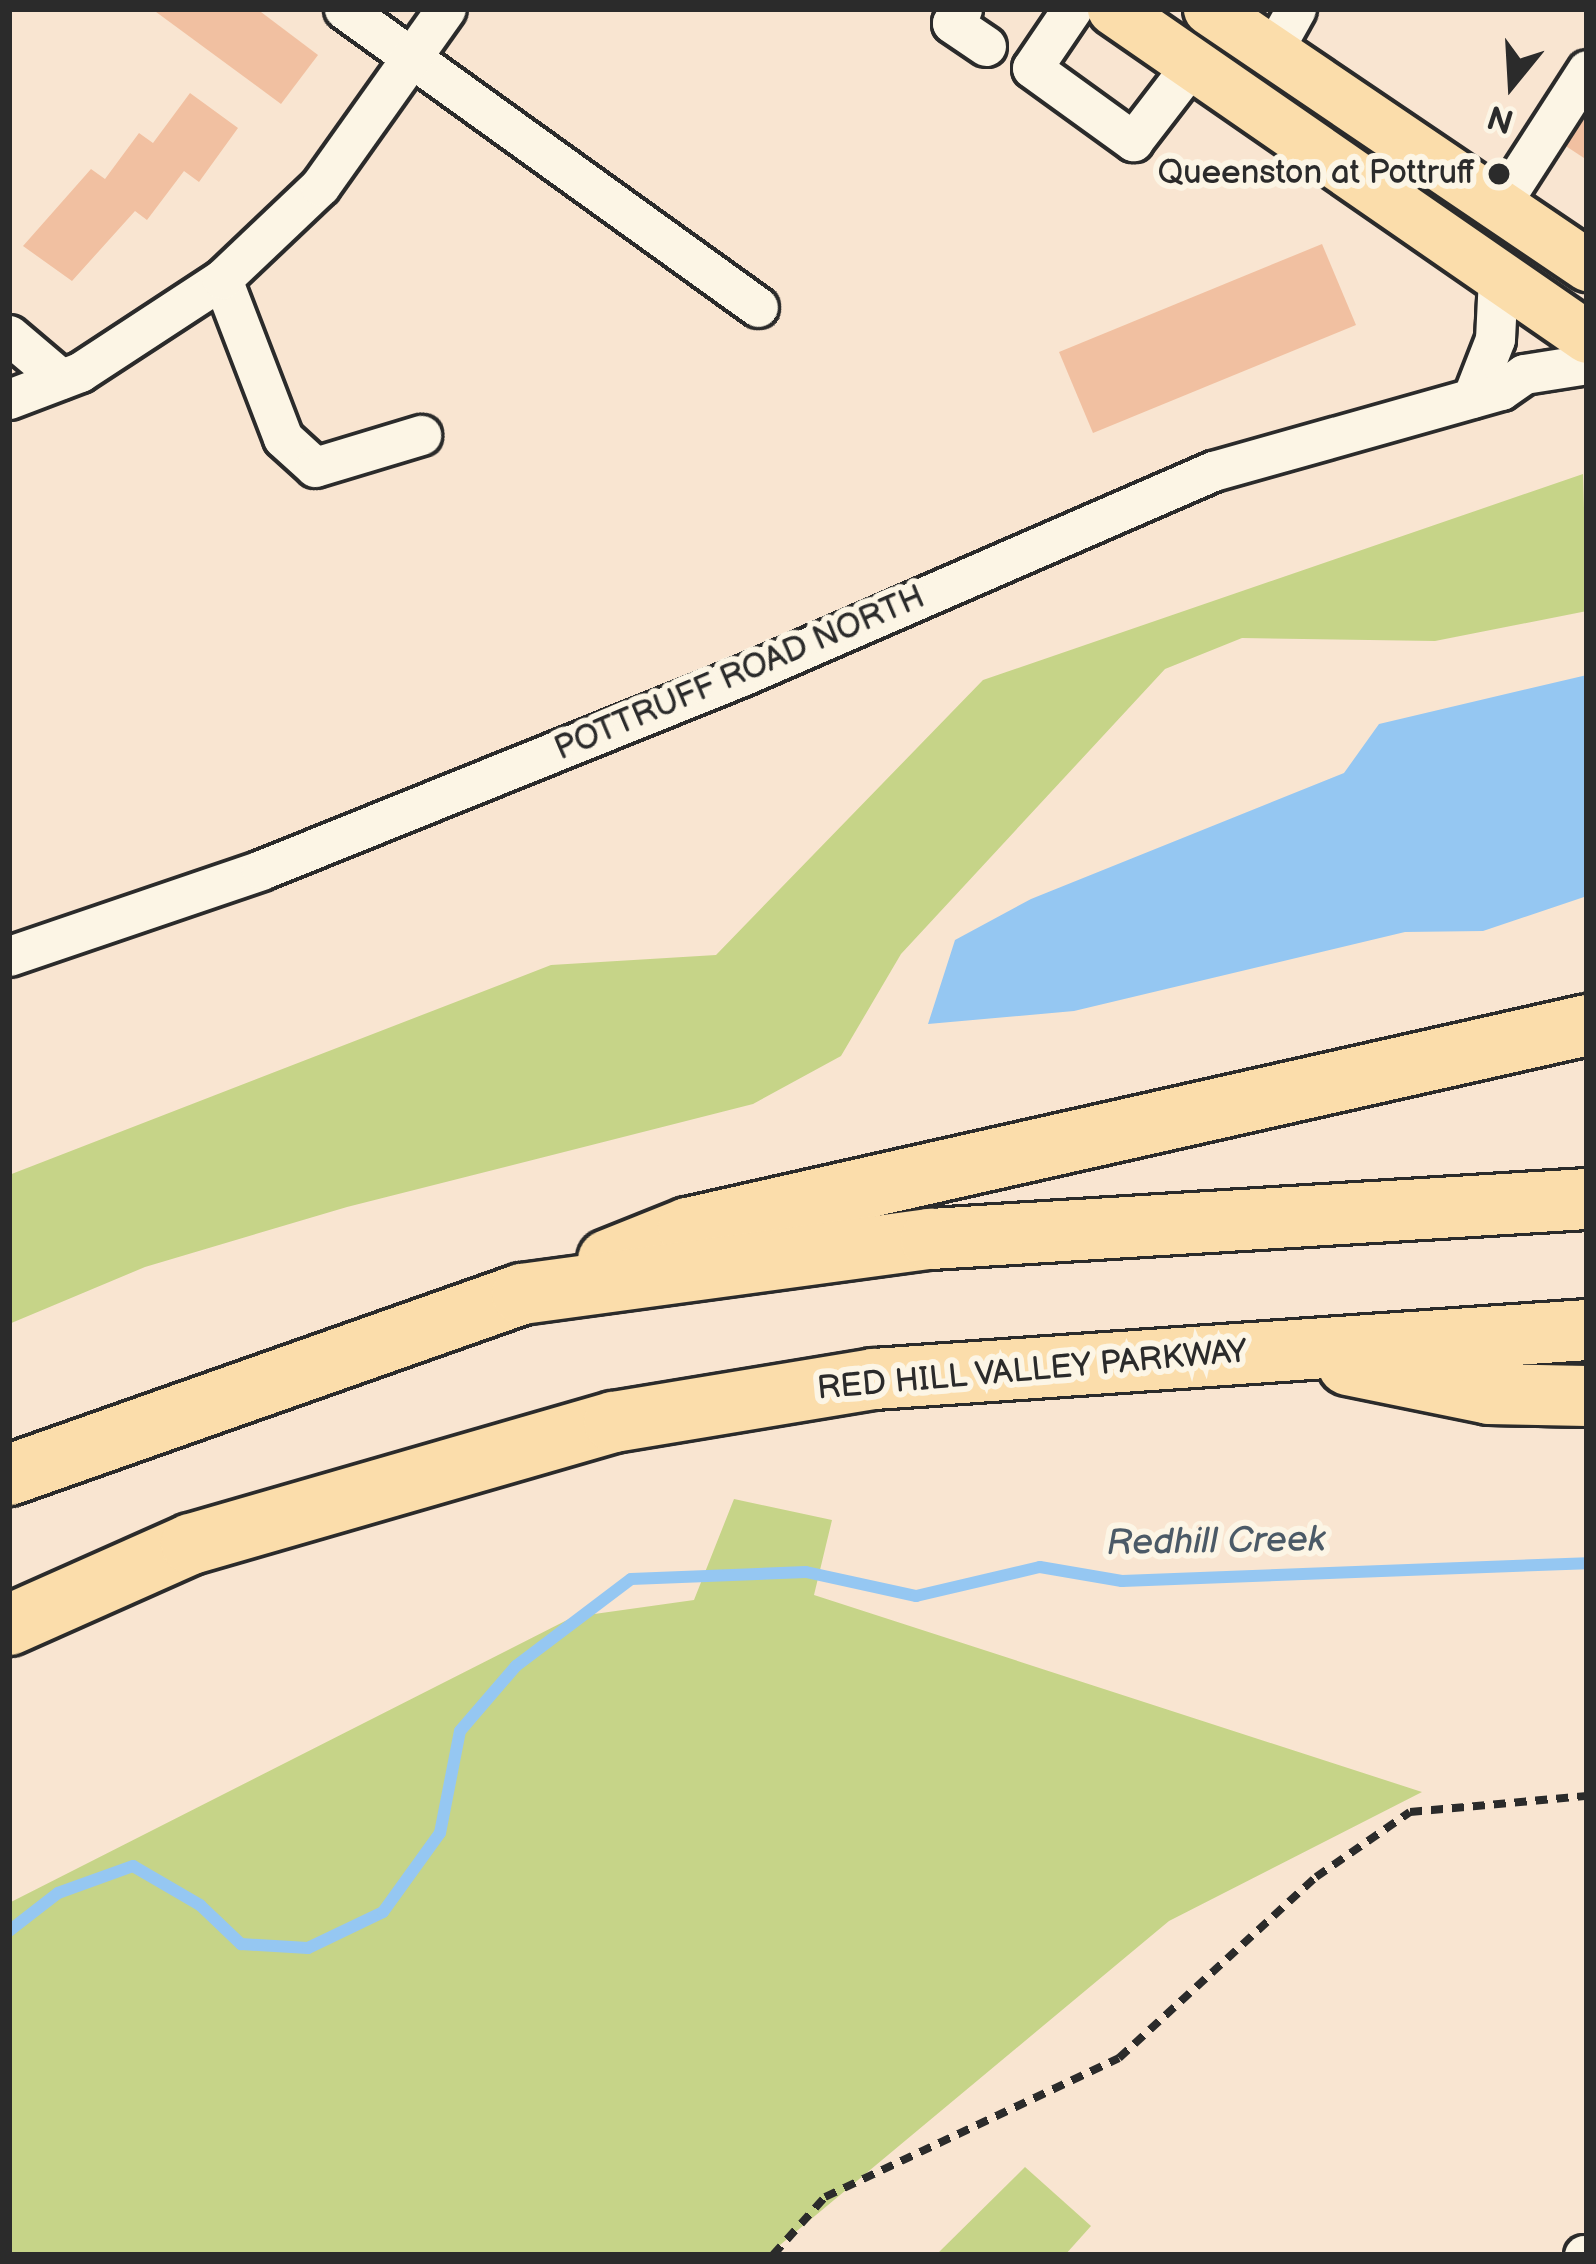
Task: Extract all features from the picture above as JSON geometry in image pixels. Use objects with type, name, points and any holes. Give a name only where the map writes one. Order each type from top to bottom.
[{"type":"highway","points":[[9,1474],[313,1360],[522,1294],[688,1228],[1587,1025]]},
{"type":"highway","points":[[522,1294],[932,1239],[1587,1199]]},
{"type":"highway","name":"RED HILL VALLEY PARKWAY","points":[[9,1625],[191,1544],[614,1422],[874,1379],[1587,1330]]},
{"type":"highway","points":[[1277,1350],[1489,1394],[1587,1396]]},
{"type":"main road","points":[[1113,9],[1587,337]]},
{"type":"main road","points":[[1254,22],[1498,208],[1587,265]]},
{"type":"street","points":[[344,9],[758,307]]},
{"type":"street","points":[[9,399],[61,379],[222,279],[320,186],[446,9]]},
{"type":"street","points":[[962,9],[952,23],[986,46]]},
{"type":"street","points":[[1072,9],[1032,68],[1133,141],[1192,64]]},
{"type":"street","points":[[1498,208],[1587,70]]},
{"type":"street","points":[[1472,398],[1495,339],[1498,278]]},
{"type":"street","points":[[222,279],[283,438],[315,466],[421,436]]},
{"type":"street","points":[[9,335],[61,379]]},
{"type":"street","name":"POTTRUFF ROAD NORTH","points":[[9,956],[480,782],[1213,471],[1472,398],[1524,374],[1587,364]]},
{"type":"path","points":[[773,2255],[825,2197],[1119,2058],[1316,1877],[1410,1812],[1587,1796]]},
{"type":"green space","points":[[1583,474],[1587,611],[1435,641],[1242,638],[1165,669],[901,954],[841,1056],[753,1104],[347,1207],[145,1267],[9,1324],[9,1175],[551,965],[716,955],[983,680]]},
{"type":"green space","points":[[734,1499],[832,1520],[814,1595],[1422,1792],[1169,1921],[768,2255],[9,2255],[9,1903],[573,1617],[694,1600]]},
{"type":"green space","points":[[1025,2167],[1091,2226],[1065,2255],[936,2255]]},
{"type":"water","points":[[1587,675],[1587,896],[1483,931],[1405,932],[1074,1011],[928,1024],[955,940],[1031,899],[1344,773],[1379,724]]},
{"type":"building","points":[[152,9],[257,9],[318,55],[281,104]]},
{"type":"building","points":[[1587,80],[1587,160],[1552,137]]},
{"type":"building","points":[[190,93],[238,128],[199,182],[184,171],[147,220],[135,211],[72,281],[23,246],[91,169],[105,179],[139,133],[153,143]]},
{"type":"building","points":[[1322,244],[1356,325],[1093,433],[1059,352]]},
{"type":"waterway","name":"Redhill Creek","points":[[9,1931],[58,1893],[133,1866],[200,1905],[241,1944],[308,1948],[383,1912],[440,1833],[460,1731],[516,1666],[631,1579],[806,1572],[916,1596],[1040,1567],[1122,1581],[1587,1563]]},
{"type":"place","name":"Queenston at Pottruff","points":[[1499,174]]}]
